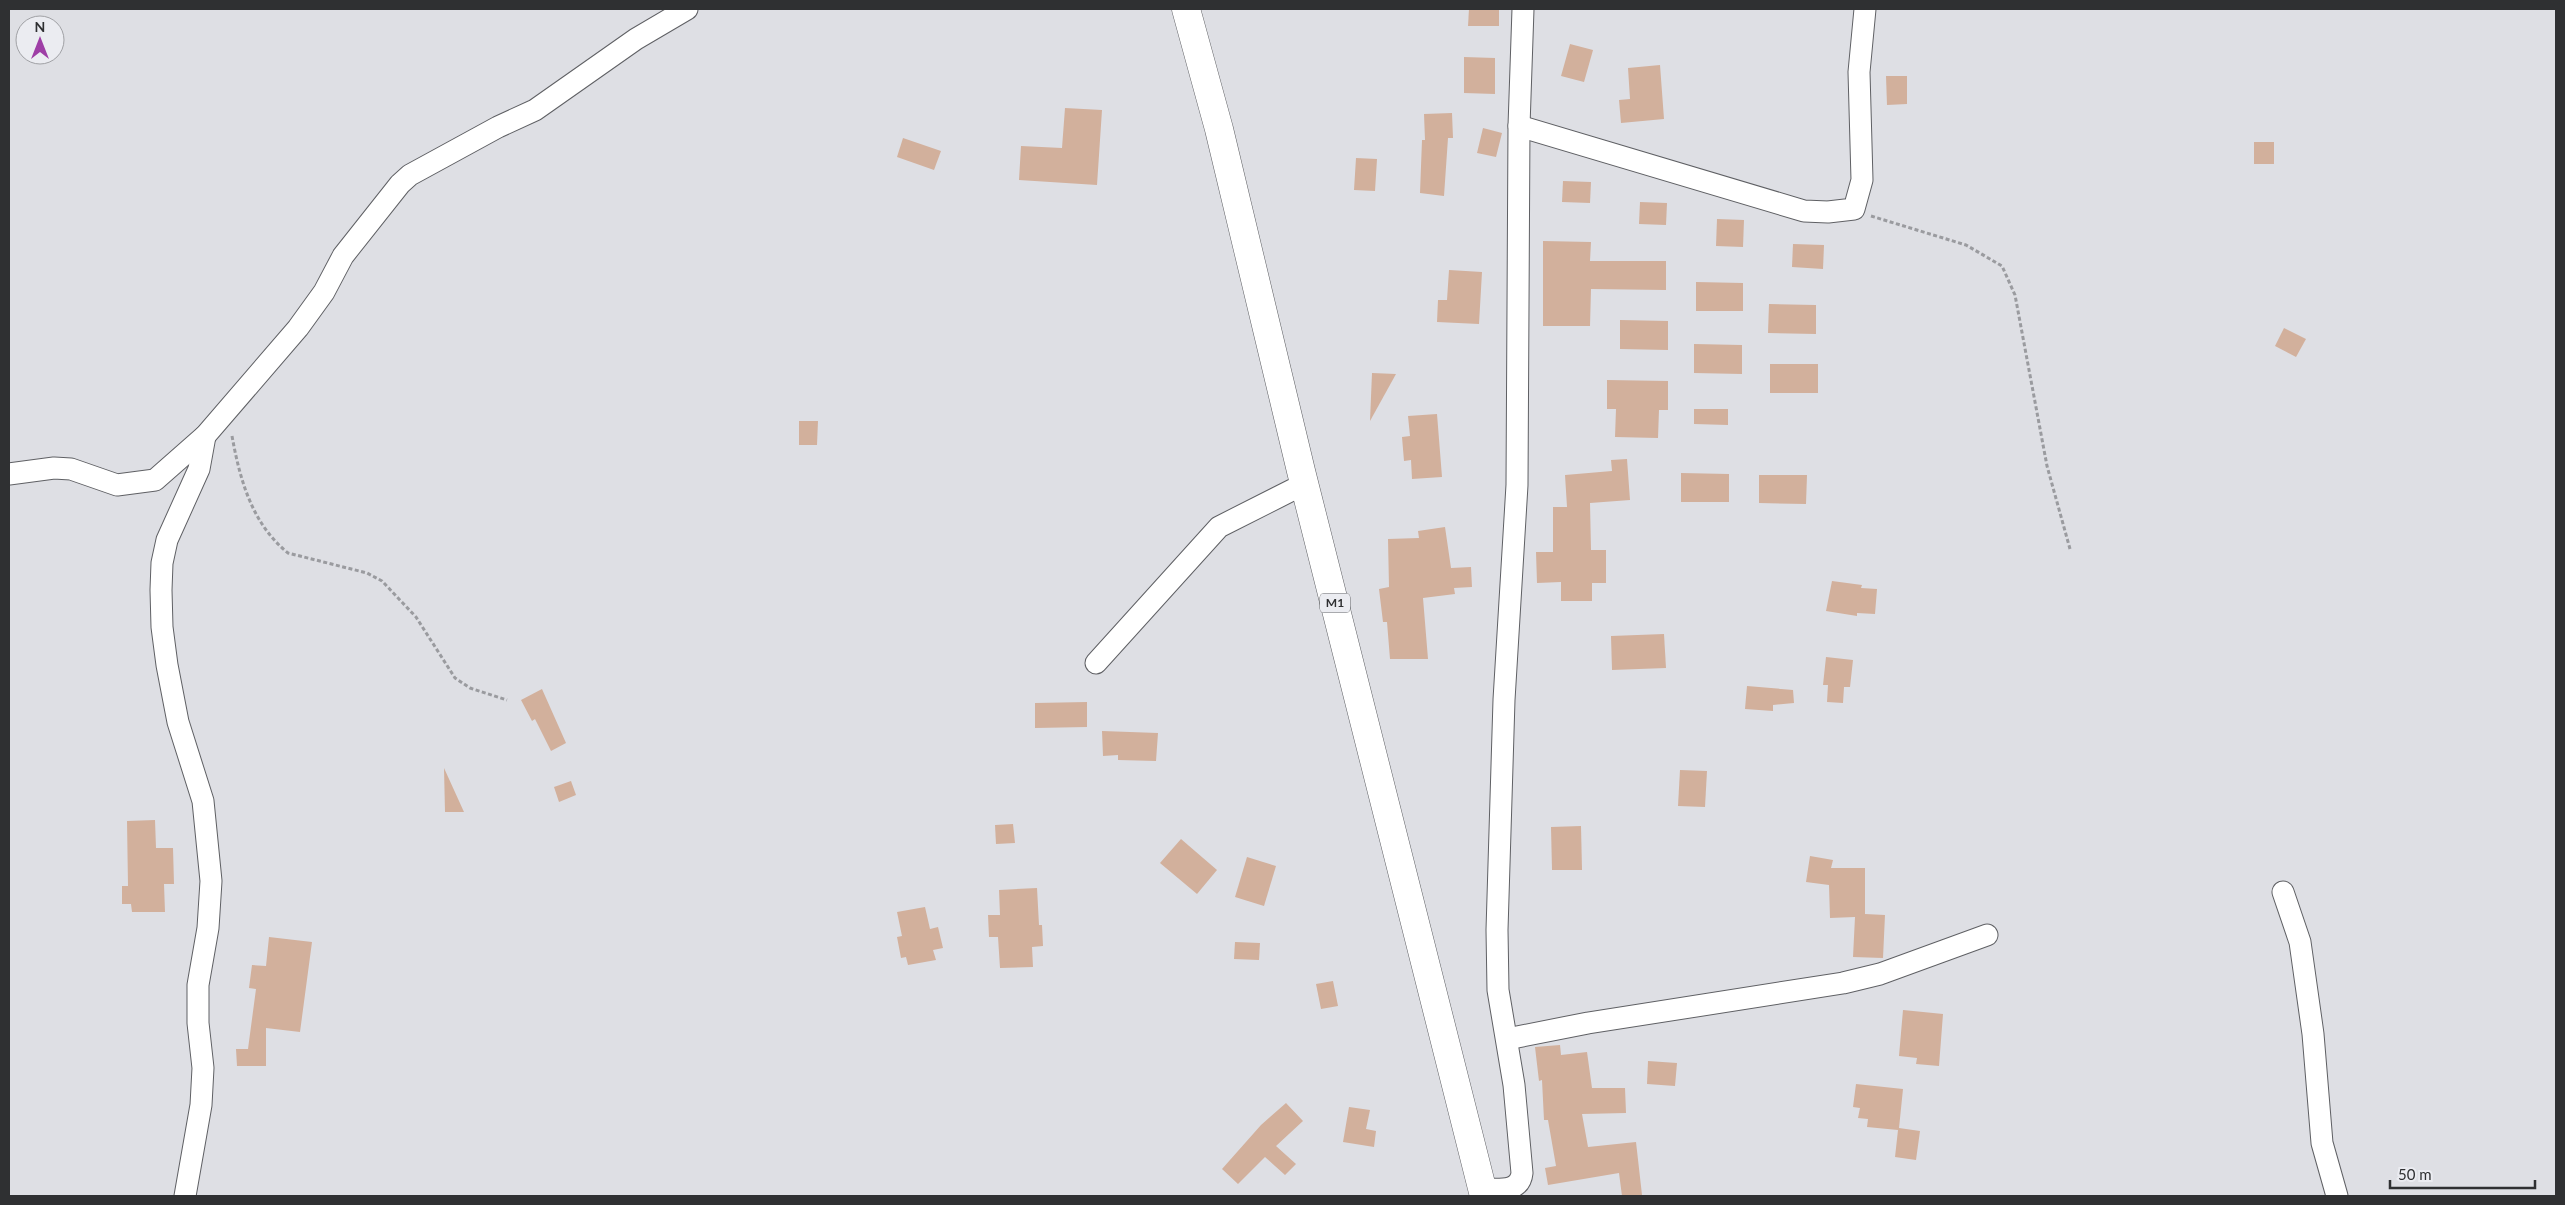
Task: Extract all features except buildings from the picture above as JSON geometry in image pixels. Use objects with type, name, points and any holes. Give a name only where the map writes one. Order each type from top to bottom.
[{"type":"highway","name":"M1","points":[[1186,9],[1219,129],[1304,484],[1483,1193]]},
{"type":"street","points":[[9,474],[54,468],[71,469],[117,485],[155,480],[205,436],[298,328],[324,292],[352,243],[395,191],[410,176],[498,127],[535,110],[636,40],[687,9]]},
{"type":"street","points":[[1483,1193],[1514,1187],[1519,1184],[1522,1176],[1507,1039],[1498,990],[1497,930],[1504,700],[1517,485],[1519,126],[1523,9]]},
{"type":"street","points":[[1519,126],[1804,211],[1828,212],[1854,209],[1862,180],[1859,72],[1865,9]]},
{"type":"street","points":[[185,1196],[201,1105],[203,1068],[198,1023],[198,993],[208,928],[211,881],[203,801],[178,722],[167,665],[160,590],[162,563],[167,540],[199,469],[205,436]]},
{"type":"street","points":[[1096,664],[1219,527],[1304,484]]},
{"type":"street","points":[[2283,892],[2296,926],[2301,950],[2313,1034],[2322,1143],[2337,1196]]},
{"type":"street","points":[[1507,1039],[1588,1023],[1843,983],[1880,974],[1987,935]]},
{"type":"path","points":[[1854,209],[1876,218],[1966,245],[2002,266],[2015,295],[2047,466],[2070,549]]},
{"type":"path","points":[[227,411],[235,453],[250,502],[267,534],[288,553],[367,572],[382,580],[416,617],[455,678],[470,688],[508,700]]}]
